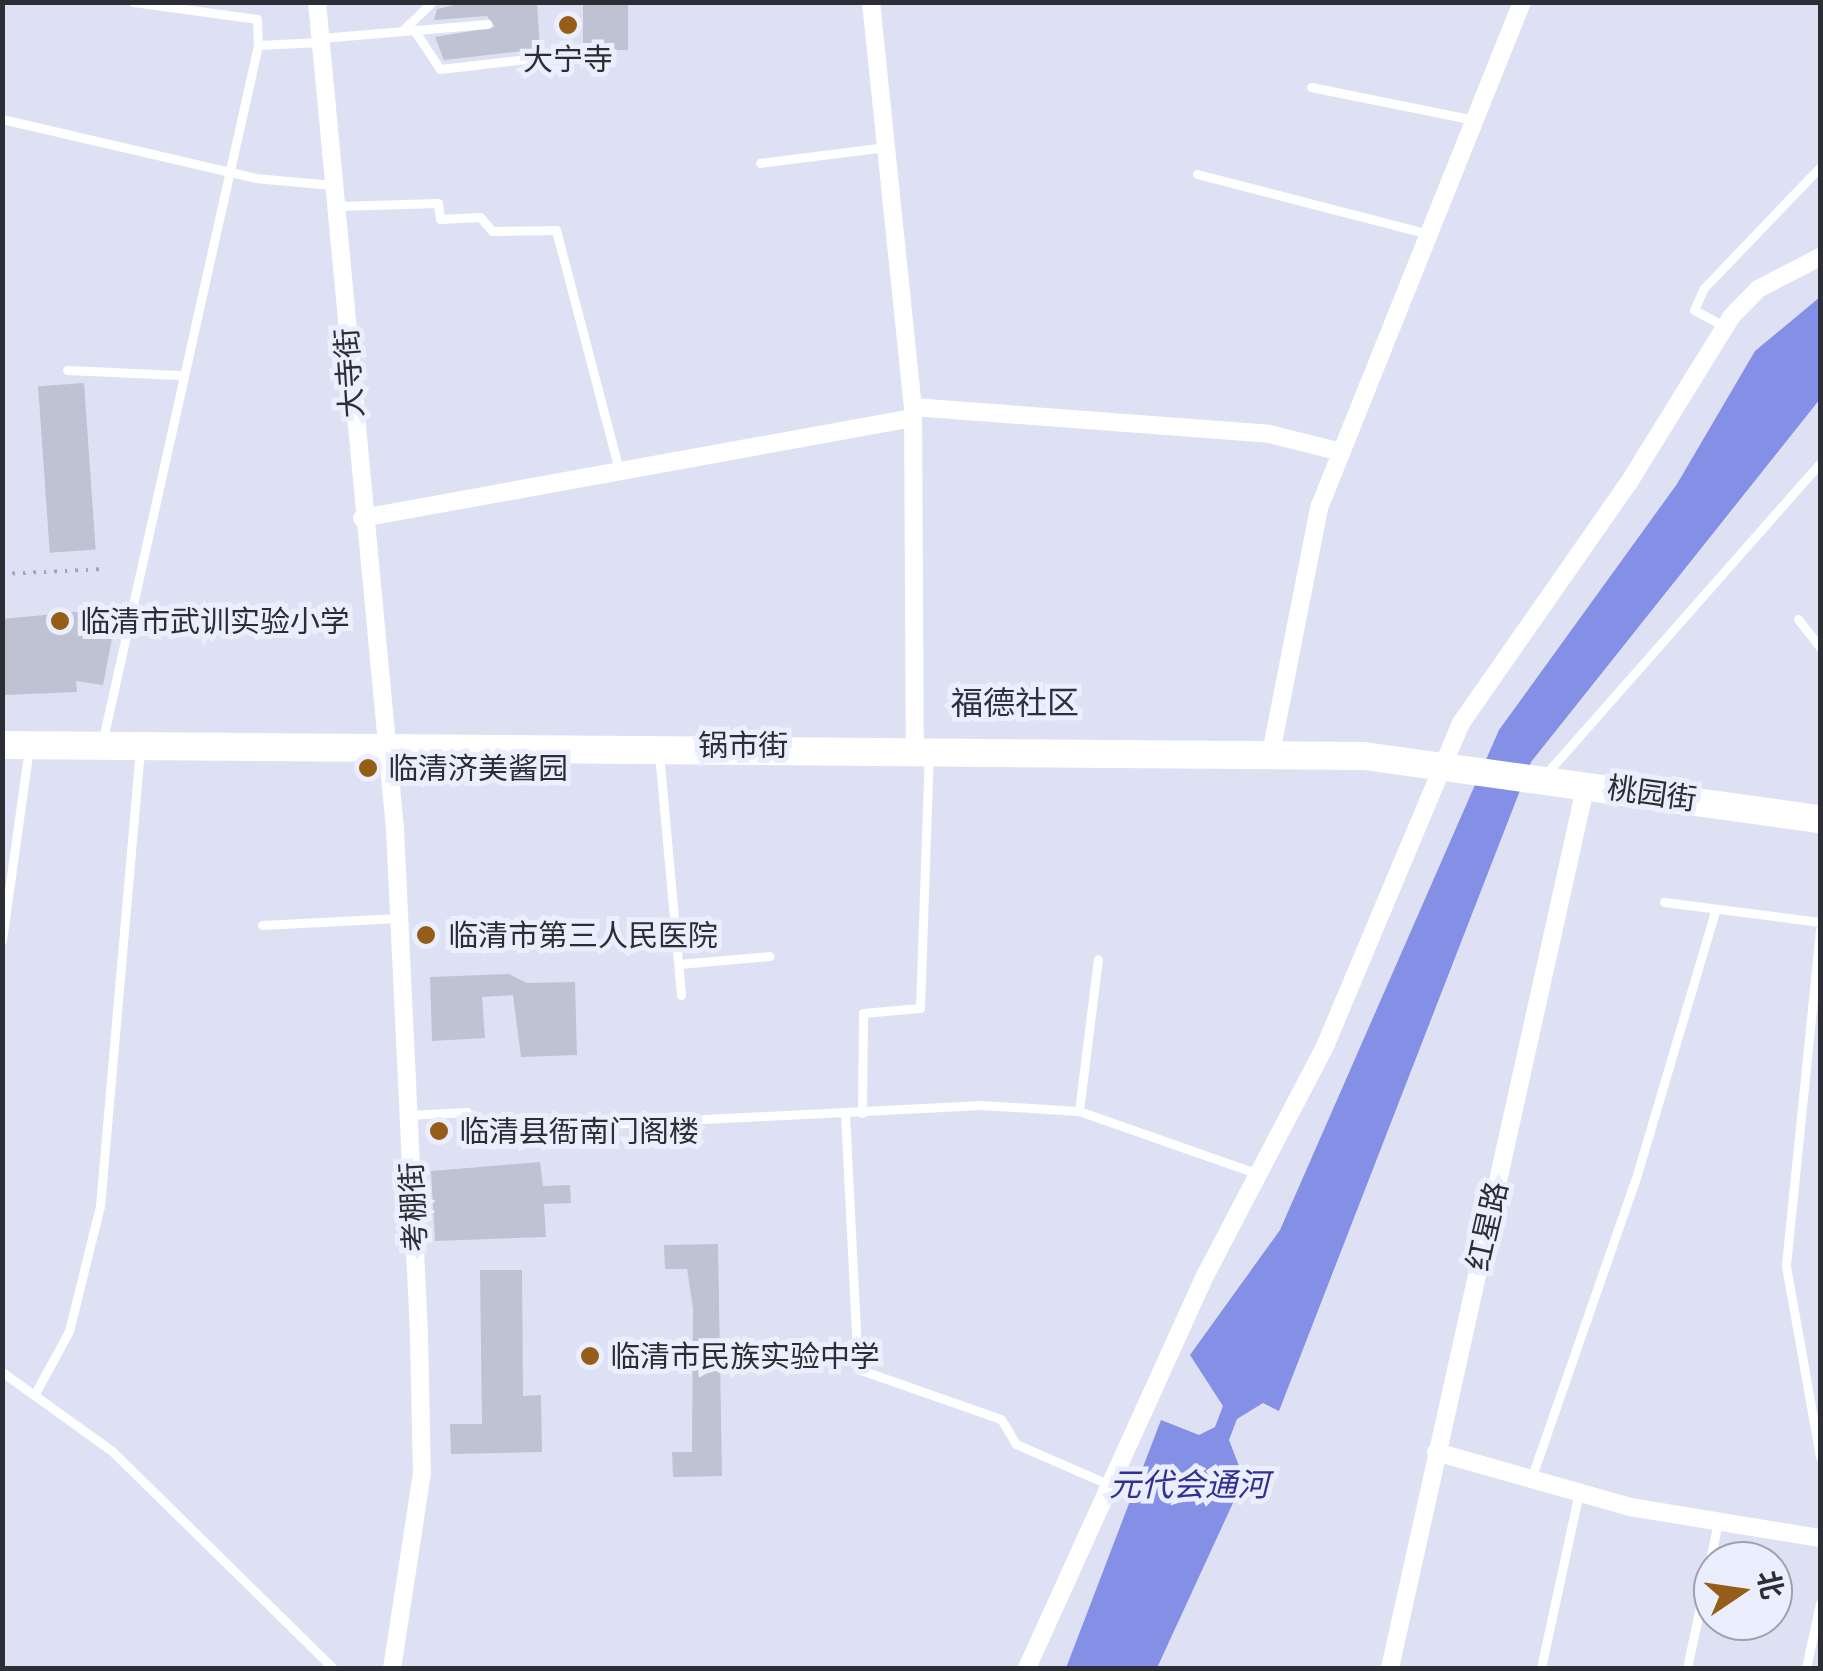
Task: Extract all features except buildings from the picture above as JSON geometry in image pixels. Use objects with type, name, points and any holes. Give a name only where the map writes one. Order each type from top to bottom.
[{"type":"street","name":"大寺街","points":[[317,2],[386,744]]},
{"type":"street","points":[[871,2],[913,412],[923,748]]},
{"type":"street","points":[[1272,753],[1286,645],[1342,452],[1522,2]]},
{"type":"street","points":[[1027,1668],[1258,1174],[1326,1044],[1443,766],[1495,667],[1628,484],[1725,326],[1758,289],[1820,257]]},
{"type":"street","points":[[362,518],[913,412],[1269,434],[1342,452]]},
{"type":"street","name":"考棚街","points":[[386,744],[399,918],[422,1473],[392,1668]]},
{"type":"street","name":"锅市街","points":[[16,745],[659,745],[1272,753],[1483,771]]},
{"type":"street","name":"桃园街","points":[[1483,771],[1820,818]]},
{"type":"street","name":"红星路","points":[[1390,1668],[1586,784]]},
{"type":"street","points":[[1436,1452],[1580,1492],[1718,1522],[1820,1538]]},
{"type":"lane","points":[[102,744],[179,375],[258,44],[257,19],[133,2]]},
{"type":"lane","points":[[402,31],[432,2]]},
{"type":"lane","points":[[258,44],[487,24]]},
{"type":"lane","points":[[414,30],[440,69],[562,55]]},
{"type":"lane","points":[[1311,87],[1475,120]]},
{"type":"lane","points":[[2,119],[228,172],[336,185]]},
{"type":"lane","points":[[760,163],[888,146]]},
{"type":"lane","points":[[1725,326],[1694,310],[1704,288],[1820,167]]},
{"type":"lane","points":[[1197,174],[1431,235]]},
{"type":"lane","points":[[338,206],[438,203],[440,219],[480,217],[492,231],[556,230],[618,468]]},
{"type":"lane","points":[[67,370],[179,375]]},
{"type":"lane","points":[[1542,778],[1820,463]]},
{"type":"lane","points":[[1798,619],[1820,648]]},
{"type":"lane","points":[[36,1392],[69,1331],[100,1206],[141,744]]},
{"type":"lane","points":[[2,940],[16,745]]},
{"type":"lane","points":[[659,745],[681,995]]},
{"type":"lane","points":[[862,1113],[863,1012],[920,1008],[923,748]]},
{"type":"lane","points":[[1664,902],[1714,912],[1820,922]]},
{"type":"lane","points":[[1531,1478],[1636,1178],[1714,912]]},
{"type":"lane","points":[[262,925],[399,918]]},
{"type":"lane","points":[[1820,930],[1786,1266],[1820,1456]]},
{"type":"lane","points":[[679,964],[770,956]]},
{"type":"lane","points":[[1079,1111],[1098,959]]},
{"type":"lane","points":[[408,1115],[467,1112],[468,1131],[862,1113],[1079,1111],[1258,1174]]},
{"type":"lane","points":[[845,1114],[858,1369],[1001,1419],[1016,1444],[1110,1485]]},
{"type":"lane","points":[[2,1372],[36,1392],[112,1451],[334,1668]]},
{"type":"lane","points":[[1541,1668],[1580,1492]]},
{"type":"lane","points":[[1687,1668],[1718,1522]]},
{"type":"lane","points":[[1806,1668],[1820,1603]]},
{"type":"path","points":[[2,574],[105,569]]},
{"type":"water","name":"元代会通河","points":[[1820,297],[1820,399],[1531,762],[1279,1411],[1263,1403],[1237,1419],[1229,1440],[1244,1479],[1157,1668],[1066,1668],[1161,1420],[1199,1435],[1215,1427],[1223,1406],[1190,1355],[1280,1230],[1499,730],[1677,484],[1755,351]]},
{"type":"place","name":"大宁寺","points":[[568,25]]},
{"type":"place","name":"临清市武训实验小学","points":[[60,621]]},
{"type":"place","name":"临清济美酱园","points":[[368,768]]},
{"type":"place","name":"临清市第三人民医院","points":[[426,935]]},
{"type":"place","name":"临清县衙南门阁楼","points":[[439,1131]]},
{"type":"place","name":"临清市民族实验中学","points":[[590,1356]]},
{"type":"district","name":"福德社区","points":[[1015,702]]}]
